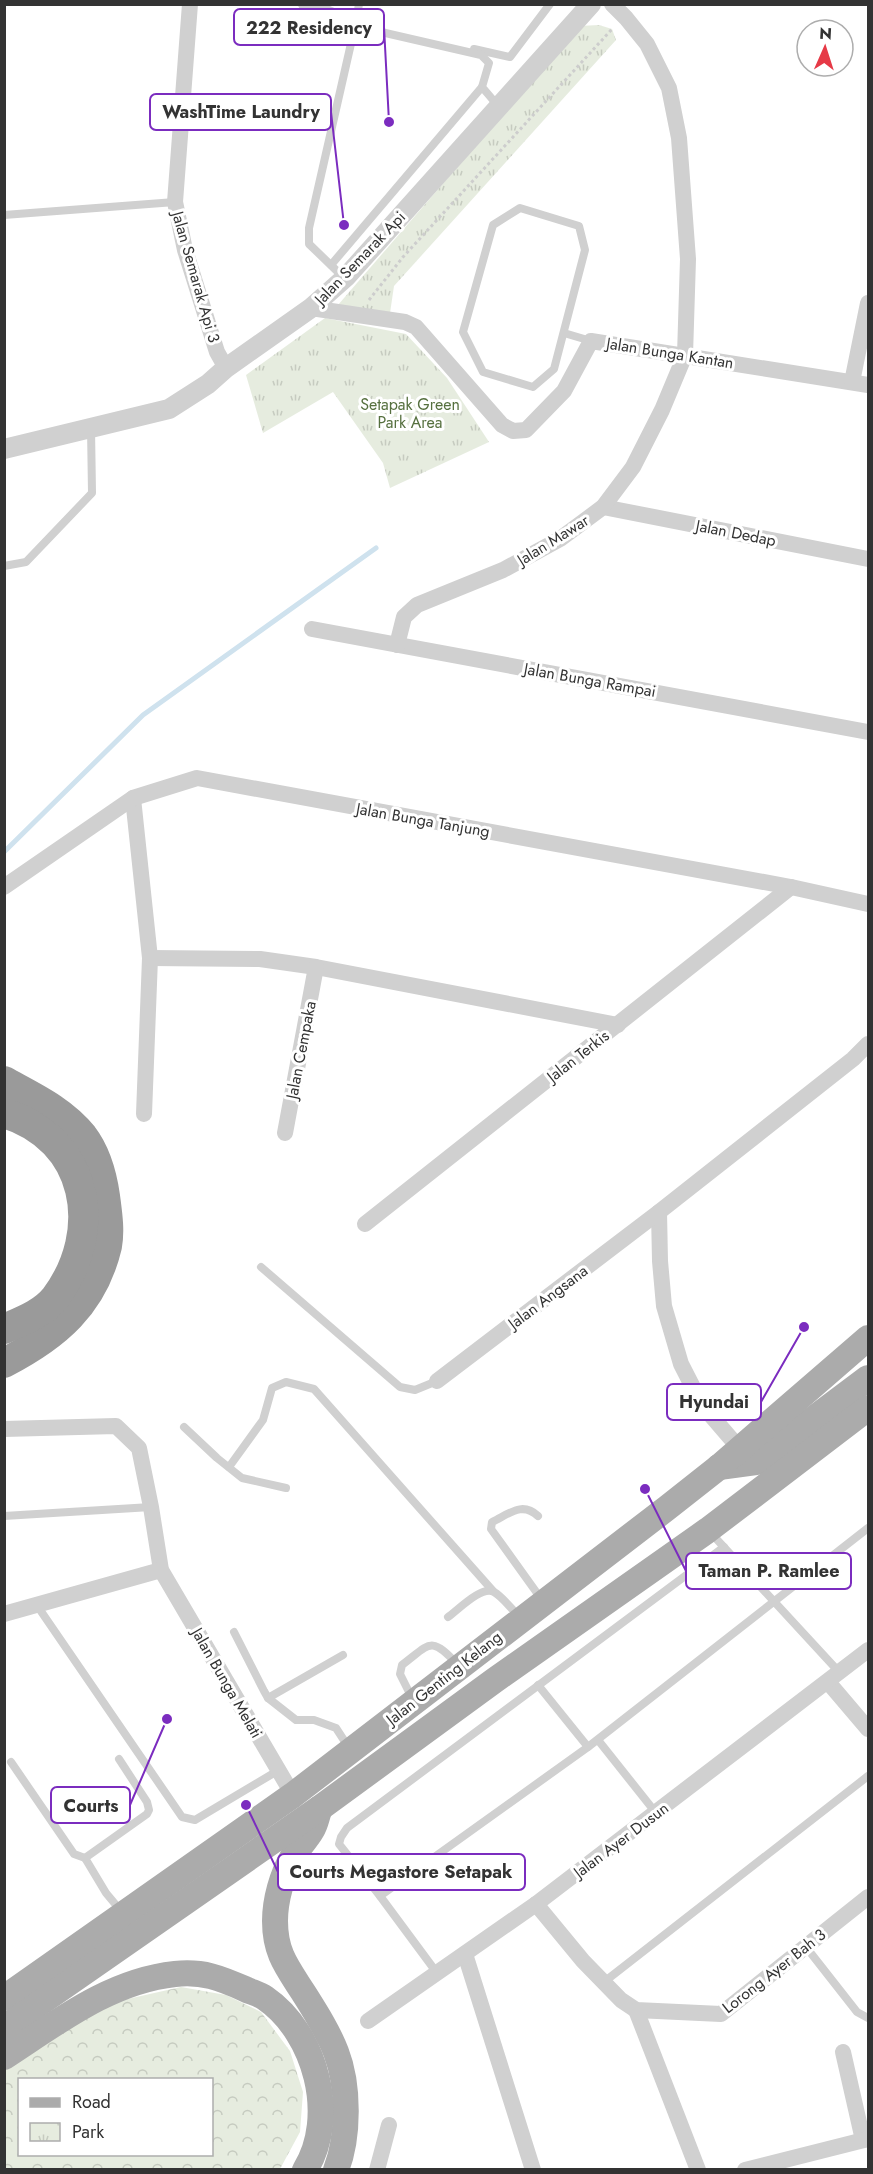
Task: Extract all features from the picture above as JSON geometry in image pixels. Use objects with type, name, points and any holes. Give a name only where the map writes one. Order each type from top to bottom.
[{"type":"highway","points":[[4,1081],[53,1107],[84,1137],[98,1164],[108,1218],[107,1245],[93,1284],[74,1314],[48,1337],[4,1363]]},
{"type":"highway","points":[[4,1113],[45,1133],[67,1157],[76,1173],[82,1193],[83,1216],[81,1241],[75,1261],[54,1299],[35,1315],[4,1329]]},
{"type":"main road","name":"Jalan Genting Kelang","points":[[5,1997],[293,1795],[351,1751],[719,1467],[868,1338]]},
{"type":"main road","points":[[719,1467],[756,1461],[868,1378]]},
{"type":"main road","name":"Jalan Genting Kelang","points":[[4,2028],[320,1808],[495,1680],[716,1538],[868,1408]]},
{"type":"main road","points":[[320,1808],[313,1829],[293,1856],[282,1882],[276,1901],[275,1921],[276,1940],[281,1960],[318,2018],[337,2054],[345,2101],[345,2127],[340,2159],[336,2169]]},
{"type":"main road","points":[[4,2057],[86,2004],[146,1978],[203,1974],[223,1978],[265,1998],[300,2036],[312,2061],[320,2086],[321,2116],[316,2140],[305,2169]]},
{"type":"street","name":"Jalan Semarak Api 3","points":[[190,4],[175,202],[188,261],[217,352],[226,368]]},
{"type":"street","points":[[306,4],[355,26]]},
{"type":"street","name":"Jalan Semarak Api","points":[[6,444],[91,428],[169,409],[208,384],[226,368],[311,308],[338,271],[499,108],[591,4]]},
{"type":"street","points":[[612,4],[647,44],[669,88],[679,138],[688,259],[685,355]]},
{"type":"street","points":[[860,384],[868,303]]},
{"type":"street","name":"Jalan Bunga Kantan","points":[[311,308],[405,322],[416,327],[502,425],[513,430],[526,430],[564,391],[591,341],[860,384]]},
{"type":"street","name":"Jalan Mawar","points":[[397,645],[405,616],[417,605],[503,570],[560,539],[603,507],[633,467],[662,410],[685,355]]},
{"type":"street","name":"Jalan Dedap","points":[[603,507],[868,559]]},
{"type":"street","name":"Jalan Bunga Rampai","points":[[312,629],[868,732]]},
{"type":"street","name":"Jalan Bunga Tanjung","points":[[4,887],[133,798],[197,778],[791,887],[868,904]]},
{"type":"street","points":[[133,798],[150,958],[144,1114]]},
{"type":"street","name":"Jalan Terkis","points":[[364,1224],[791,887]]},
{"type":"street","points":[[150,958],[260,959],[316,967],[618,1025]]},
{"type":"street","name":"Jalan Cempaka","points":[[285,1133],[316,967]]},
{"type":"street","name":"Jalan Angsana","points":[[436,1381],[659,1212],[853,1059],[868,1044]]},
{"type":"street","points":[[659,1212],[664,1306],[681,1364],[702,1405],[739,1448]]},
{"type":"street","name":"Jalan Bunga Melati","points":[[4,1429],[116,1426],[139,1448],[152,1508],[161,1570],[293,1795]]},
{"type":"street","points":[[4,1614],[161,1570]]},
{"type":"street","name":"Jalan Ayer Dusun","points":[[368,2021],[536,1904],[868,1650]]},
{"type":"street","points":[[834,1677],[868,1729]]},
{"type":"street","name":"Lorong Ayer Bah 3","points":[[636,2010],[721,2014],[868,1897]]},
{"type":"street","points":[[536,1904],[583,1961],[621,2000],[636,2010],[698,2169]]},
{"type":"street","points":[[465,1953],[533,2169]]},
{"type":"street","points":[[745,2169],[866,2140],[843,2052]]},
{"type":"street","points":[[377,2169],[389,2125]]},
{"type":"lane","points":[[359,4],[356,22],[510,57],[550,4]]},
{"type":"lane","points":[[355,26],[481,55],[489,63],[482,87],[338,271],[309,244],[309,228],[355,26]]},
{"type":"lane","points":[[482,87],[499,108]]},
{"type":"lane","points":[[4,215],[175,202]]},
{"type":"lane","points":[[520,208],[579,226],[585,250],[564,333],[554,369],[533,387],[483,372],[463,332],[493,225],[520,208]]},
{"type":"lane","points":[[564,333],[591,341]]},
{"type":"lane","points":[[4,566],[26,562],[92,493],[91,428]]},
{"type":"lane","points":[[261,1267],[400,1387],[415,1390],[436,1381]]},
{"type":"lane","points":[[229,1467],[263,1420],[272,1388],[286,1382],[314,1389],[493,1591],[521,1619]]},
{"type":"lane","points":[[184,1427],[242,1478],[286,1488]]},
{"type":"lane","points":[[4,1516],[152,1508]]},
{"type":"lane","points":[[538,1516],[531,1509],[522,1508],[492,1522],[491,1529],[543,1602]]},
{"type":"lane","points":[[381,1896],[598,1740],[868,1528]]},
{"type":"lane","points":[[436,1973],[381,1896],[339,1844],[340,1837],[347,1828],[538,1685],[716,1538],[776,1602],[834,1677]]},
{"type":"lane","points":[[448,1617],[478,1594],[493,1591]]},
{"type":"lane","points":[[36,1604],[182,1817],[195,1820],[279,1770]]},
{"type":"lane","points":[[234,1632],[268,1698],[296,1720],[314,1720],[336,1728],[351,1751]]},
{"type":"lane","points":[[414,1702],[400,1674],[402,1665],[429,1646],[435,1645],[442,1647],[459,1667]]},
{"type":"lane","points":[[268,1698],[343,1655]]},
{"type":"lane","points":[[538,1685],[588,1747]]},
{"type":"lane","points":[[598,1740],[656,1813]]},
{"type":"lane","points":[[85,1858],[147,1815],[149,1810],[147,1802],[119,1759]]},
{"type":"lane","points":[[10,1762],[74,1854],[85,1858],[106,1893],[123,1914]]},
{"type":"lane","points":[[604,1982],[868,1776]]},
{"type":"lane","points":[[806,1947],[857,2012],[868,2018]]},
{"type":"path","points":[[359,316],[403,257],[612,29],[626,18]]},
{"type":"green space","points":[[599,25],[612,29],[616,40],[394,286],[390,313],[338,305],[579,26]]},
{"type":"green space","name":"Setapak Green Park Area","points":[[325,318],[406,334],[447,378],[489,442],[390,488],[383,463],[333,392],[263,433],[246,375]]},
{"type":"green space","points":[[181,1987],[226,1995],[261,2012],[290,2051],[303,2092],[300,2132],[280,2169],[5,2170],[5,2068],[72,2023],[123,2000]]},
{"type":"waterway","points":[[4,852],[143,715],[376,548]]},
{"type":"place","name":"222 Residency","points":[[389,122]]},
{"type":"place","name":"WashTime Laundry","points":[[344,225]]},
{"type":"place","name":"Hyundai","points":[[804,1327]]},
{"type":"place","name":"Taman P. Ramlee","points":[[645,1489]]},
{"type":"place","name":"Courts","points":[[167,1719]]},
{"type":"place","name":"Courts Megastore Setapak","points":[[246,1805]]}]
